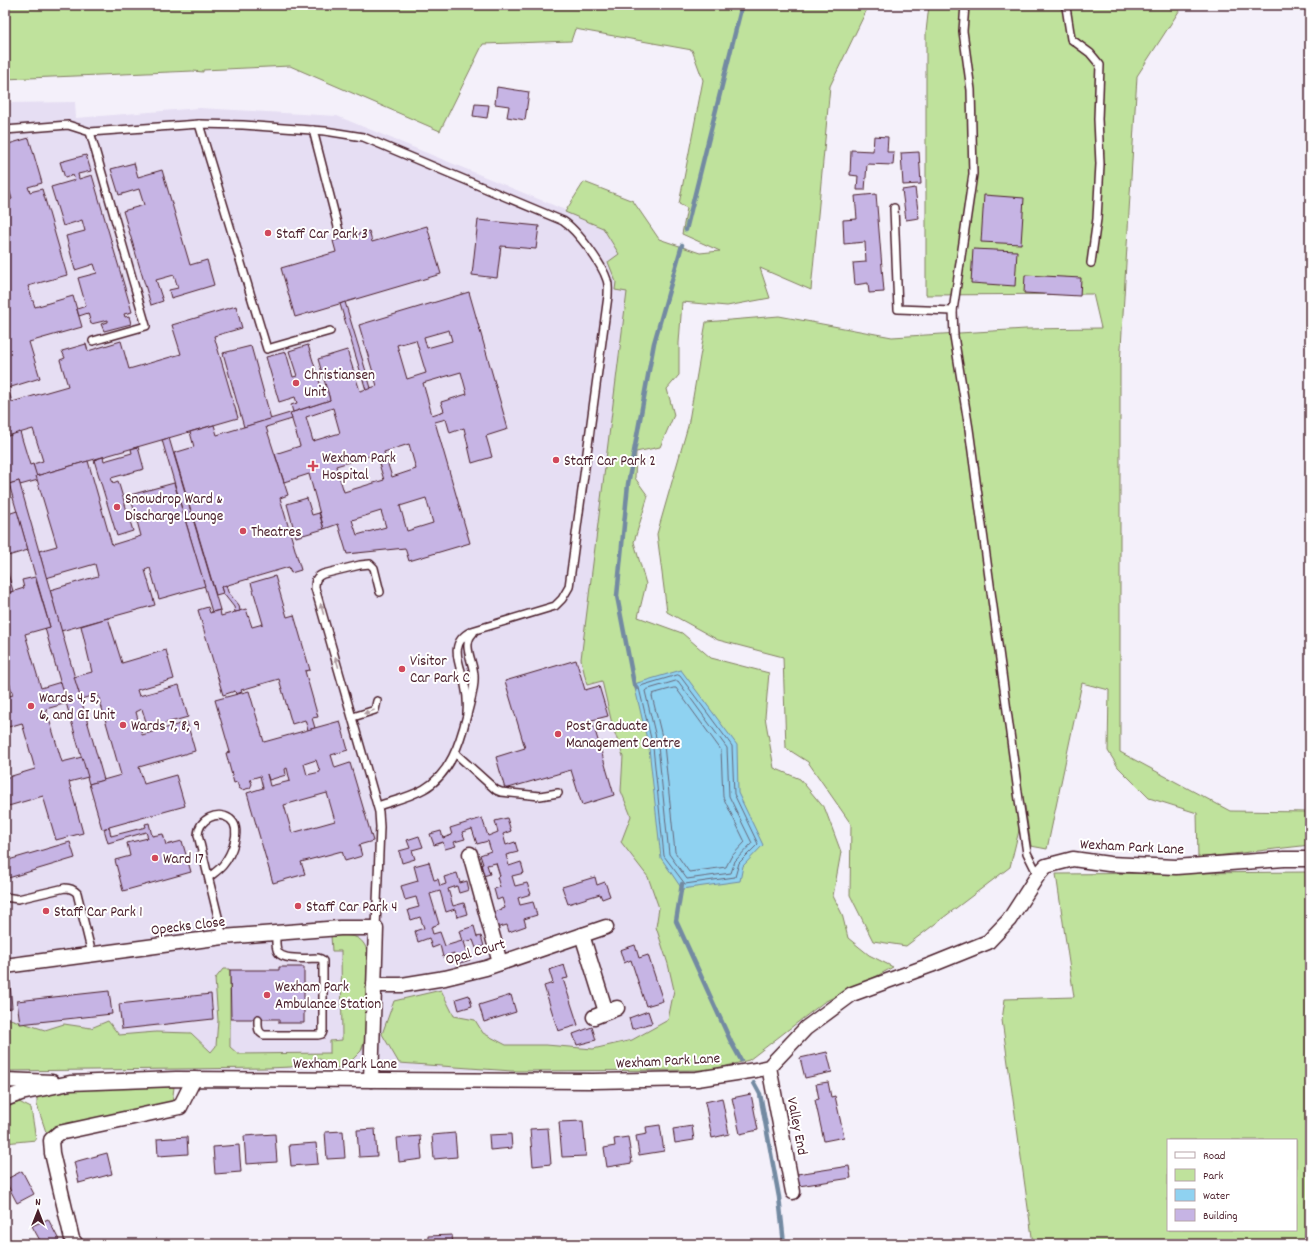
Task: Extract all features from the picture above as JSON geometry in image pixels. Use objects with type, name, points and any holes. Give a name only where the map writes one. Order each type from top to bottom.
[{"type":"street","points":[[470,854],[500,963]]},
{"type":"street","name":"Wexham Park Lane","points":[[5,1080],[70,1083],[194,1079],[697,1079],[769,1067],[806,1028],[852,994],[932,965],[988,942],[1009,920],[1038,875],[1046,866],[1073,859],[1109,864],[1176,867],[1284,859],[1310,859]]},
{"type":"street","name":"Opal Court","points":[[374,985],[402,985],[445,978],[500,963],[606,927]]},
{"type":"street","name":"Opecks Close","points":[[5,966],[223,938],[340,928],[376,928]]},
{"type":"street","points":[[371,1080],[376,928]]},
{"type":"street","points":[[582,935],[606,1012]]},
{"type":"street","name":"Valley End","points":[[769,1067],[793,1192]]},
{"type":"street","points":[[76,1244],[72,1239],[52,1153],[51,1140],[59,1132],[180,1107],[194,1079]]},
{"type":"street","name":"Wexham Park Lane","points":[[5,1099],[22,1093],[70,1083]]},
{"type":"lane","points":[[965,5],[963,31],[972,90],[973,174],[953,310],[954,336],[969,429],[1017,792],[1027,853],[1038,875]]},
{"type":"lane","points":[[1064,5],[1066,7],[1071,40],[1090,53],[1100,65],[1098,119],[1100,164],[1097,220],[1091,263]]},
{"type":"lane","points":[[199,124],[266,349],[330,332]]},
{"type":"lane","points":[[5,130],[68,125],[90,132],[199,124],[244,125],[313,130],[364,137],[563,221],[575,230],[602,268],[608,282],[608,296],[569,587],[562,600],[555,606],[476,630],[464,637],[458,644],[456,650],[466,693],[467,713]]},
{"type":"lane","points":[[313,130],[339,231]]},
{"type":"lane","points":[[90,132],[146,326],[93,341]]},
{"type":"lane","points":[[894,208],[898,309],[953,310]]},
{"type":"lane","points":[[376,928],[380,827],[378,806],[315,588],[315,579],[323,574],[370,564],[374,568],[380,592]]},
{"type":"lane","points":[[378,806],[401,799],[425,788],[439,775],[455,753],[461,737],[474,682],[474,671],[468,647],[468,640],[476,630]]},
{"type":"lane","points":[[353,717],[375,710],[377,701]]},
{"type":"lane","points":[[455,753],[496,790],[501,792],[540,796],[558,793]]},
{"type":"lane","points":[[209,877],[224,864],[235,842],[236,830],[232,822],[230,819],[220,816],[205,820],[200,825],[198,831],[223,938]]},
{"type":"lane","points":[[5,897],[18,899],[65,888],[75,890],[92,954]]},
{"type":"lane","points":[[258,1019],[258,1030],[264,1035],[318,1035],[322,1034],[324,1031],[323,961],[319,958],[290,958],[280,955],[277,949],[276,933]]},
{"type":"shaded area","name":"Wexham Park Hospital","points":[[75,102],[76,118],[199,108],[337,116],[604,226],[643,287],[598,645],[695,1053],[689,1071],[336,1069],[5,1072],[5,103]]},
{"type":"green space","points":[[5,5],[869,5],[830,86],[811,290],[760,268],[770,298],[727,306],[682,302],[679,343],[679,375],[667,389],[674,415],[660,447],[636,452],[635,478],[648,496],[634,542],[646,584],[638,617],[682,633],[711,658],[769,673],[765,717],[774,768],[800,779],[825,809],[841,852],[833,896],[842,914],[848,938],[869,955],[893,967],[824,1002],[749,1060],[712,1070],[512,1071],[399,1063],[382,1034],[394,1001],[441,990],[454,1016],[475,1020],[483,1033],[506,1045],[546,1045],[593,1049],[632,1040],[668,1020],[674,990],[668,964],[656,927],[659,908],[648,877],[621,842],[631,816],[621,791],[623,756],[613,728],[602,681],[587,685],[581,659],[627,292],[615,290],[616,282],[608,262],[619,254],[603,228],[565,212],[584,182],[633,201],[659,239],[700,253],[720,251],[682,234],[687,208],[679,204],[703,80],[692,50],[575,29],[571,41],[483,44],[440,131],[290,66],[203,70],[203,72],[193,71],[5,79]]},
{"type":"green space","points":[[929,5],[1183,5],[1137,76],[1120,365],[1120,752],[1230,811],[1310,812],[1310,845],[1198,858],[1197,813],[1149,798],[1118,767],[1108,751],[1109,690],[1082,683],[1047,849],[1031,846],[1025,806],[1010,867],[906,946],[873,941],[850,895],[851,824],[808,762],[786,748],[783,657],[718,640],[667,612],[657,534],[688,426],[706,322],[779,316],[892,337],[1026,329],[1101,328],[1093,294],[926,295],[926,32]]},
{"type":"green space","points":[[1310,872],[1310,1244],[1033,1244],[1002,1020],[1005,999],[1074,997],[1056,874]]},
{"type":"green space","points":[[331,936],[352,936],[361,940],[367,950],[366,1037],[361,1051],[349,1063],[342,1067],[336,1068],[318,1058],[307,1060],[291,1067],[268,1068],[5,1071],[5,1019],[10,1019],[45,1030],[64,1024],[91,1028],[108,1021],[119,1035],[156,1032],[191,1033],[211,1052],[216,1046],[218,1020],[215,979],[223,969],[230,969],[230,1047],[238,1054],[330,1053],[330,1041],[342,1040],[341,951],[332,951]]},
{"type":"green space","points":[[174,1087],[172,1104],[150,1106],[46,1132],[37,1105],[37,1096],[88,1088]]},
{"type":"green space","points":[[19,1102],[31,1108],[36,1140],[5,1143],[5,1108]]},
{"type":"water","points":[[681,670],[737,745],[738,793],[763,845],[743,866],[740,881],[682,889],[661,858],[649,748],[634,684]]},
{"type":"building","points":[[497,87],[529,92],[525,120],[507,117],[509,106],[495,104]]},
{"type":"building","points":[[475,104],[489,105],[487,118],[473,116]]},
{"type":"building","points":[[874,136],[888,137],[887,152],[894,152],[893,165],[867,164],[865,190],[857,190],[858,176],[850,175],[851,150],[873,151]]},
{"type":"building","points":[[29,138],[42,183],[28,187],[30,192],[42,189],[67,275],[28,286],[35,307],[73,296],[82,327],[29,342],[40,378],[8,388],[5,379],[5,201],[12,199],[8,186],[5,187],[5,145]]},
{"type":"building","points":[[919,152],[921,184],[903,185],[901,153]]},
{"type":"building","points":[[86,155],[91,171],[78,174],[79,179],[92,175],[132,312],[124,314],[125,317],[129,316],[131,324],[104,331],[101,324],[108,322],[108,320],[91,324],[88,313],[79,316],[77,309],[86,306],[78,278],[97,273],[94,264],[75,270],[66,236],[85,231],[82,220],[63,226],[51,187],[75,180],[73,175],[65,178],[60,162]]},
{"type":"building","points":[[134,163],[138,177],[162,170],[190,265],[207,260],[214,285],[171,298],[169,290],[178,288],[174,275],[156,280],[163,301],[151,305],[123,211],[144,205],[139,189],[119,195],[111,169]]},
{"type":"building","points":[[915,188],[919,218],[906,220],[902,190]]},
{"type":"building","points":[[876,194],[884,292],[869,293],[868,283],[855,285],[853,263],[866,262],[865,242],[844,244],[843,220],[857,219],[855,196]]},
{"type":"building","points":[[984,195],[1024,198],[1021,244],[981,242]]},
{"type":"building","points":[[478,220],[539,226],[536,249],[501,246],[497,278],[472,275]]},
{"type":"building","points":[[427,226],[441,274],[295,317],[281,268],[336,252],[333,241],[369,231],[372,242]]},
{"type":"building","points":[[973,249],[1017,251],[1015,286],[971,283]]},
{"type":"building","points":[[1025,275],[1081,278],[1080,296],[1024,293]]},
{"type":"building","points":[[469,292],[508,429],[486,436],[492,457],[472,463],[464,428],[450,433],[446,419],[435,422],[470,543],[409,561],[405,548],[347,554],[338,524],[324,529],[309,474],[284,482],[275,454],[300,446],[290,413],[330,400],[318,359],[347,350],[360,391],[377,386],[359,325]],"holes":[[[449,330],[452,341],[427,348],[424,337]],[[416,340],[426,373],[407,379],[397,345]],[[461,372],[467,394],[441,402],[444,411],[432,415],[423,383]],[[333,408],[340,433],[313,441],[306,417]],[[409,444],[416,469],[392,477],[384,452]],[[376,454],[384,480],[344,492],[336,466]],[[426,498],[433,523],[407,531],[400,506]],[[381,511],[386,527],[357,535],[352,520]]]},
{"type":"building","points":[[345,302],[371,388],[366,390],[340,304]]},
{"type":"building","points":[[236,306],[242,328],[214,336],[238,418],[36,476],[33,464],[43,461],[33,429],[5,437],[5,379],[12,402],[68,386],[60,360],[65,358],[62,351],[86,344],[88,351],[121,341],[129,369],[181,354],[172,325]]},
{"type":"building","name":"Christiansen Unit","points":[[308,345],[322,390],[327,389],[330,400],[293,412],[291,405],[297,403],[295,397],[279,402],[266,357],[286,352],[293,377],[297,376],[289,351]]},
{"type":"building","points":[[251,346],[271,419],[244,427],[223,353]]},
{"type":"building","name":"Theatres","points":[[290,413],[292,419],[266,427],[288,495],[280,498],[301,570],[291,573],[289,567],[221,587],[223,593],[216,595],[174,453],[194,447],[190,432],[214,425],[217,435]]},
{"type":"building","points":[[20,432],[30,465],[33,464],[38,480],[20,485],[19,481],[9,484],[10,488],[5,489],[5,437]]},
{"type":"building","points":[[169,438],[220,610],[212,612],[162,440]]},
{"type":"building","name":"Snowdrop Ward & Discharge Lounge","points":[[138,447],[144,469],[111,478],[113,483],[118,481],[133,531],[117,536],[94,460],[103,457],[104,461],[132,453],[131,449]]},
{"type":"building","points":[[88,461],[112,545],[141,536],[130,495],[174,483],[205,586],[159,599],[150,568],[145,570],[155,605],[61,631],[50,590],[98,576],[95,564],[46,578],[39,551],[57,546],[36,476]]},
{"type":"building","points":[[19,481],[104,780],[89,784],[45,628],[50,627],[9,484]]},
{"type":"building","points":[[307,498],[312,515],[319,513],[324,529],[296,537],[287,504]]},
{"type":"building","points":[[17,511],[28,550],[8,556],[5,544],[5,515]]},
{"type":"building","points":[[5,563],[13,591],[5,594]]},
{"type":"building","points":[[275,576],[287,617],[294,615],[310,670],[305,671],[318,717],[312,718],[315,728],[308,730],[305,720],[292,724],[279,679],[241,690],[242,692],[236,694],[235,691],[223,695],[198,610],[208,607],[210,613],[220,610],[221,616],[246,609],[252,627],[263,624],[251,583]]},
{"type":"building","name":"Wards 4, 5, 6, and GI Unit","points":[[35,577],[50,627],[25,634],[41,688],[61,682],[67,703],[46,709],[62,762],[82,757],[88,777],[69,782],[83,833],[56,840],[43,796],[5,807],[5,778],[35,769],[22,723],[5,728],[5,697],[13,695],[5,669],[5,594],[24,588],[22,580]]},
{"type":"building","points":[[226,585],[228,592],[239,605],[240,611],[235,612],[234,607],[223,593],[221,587]]},
{"type":"building","name":"Wards 7, 8, 9","points":[[108,618],[122,663],[166,650],[174,679],[137,690],[139,696],[179,685],[188,717],[148,728],[142,709],[136,712],[142,735],[187,722],[195,751],[139,767],[144,784],[176,775],[185,806],[102,829],[89,784],[121,775],[98,694],[81,699],[74,677],[92,672],[81,626]]},
{"type":"building","name":"Post Graduate Management Centre","points":[[576,660],[585,690],[599,686],[608,716],[592,720],[614,795],[582,805],[571,770],[505,789],[496,757],[525,748],[505,681]]},
{"type":"building","points":[[249,691],[264,742],[340,721],[348,750],[331,755],[335,768],[350,763],[373,841],[359,845],[362,856],[345,861],[342,851],[301,862],[305,874],[273,883],[247,793],[263,788],[260,776],[250,779],[252,784],[250,788],[242,790],[239,788],[237,782],[234,783],[226,753],[230,752],[215,700]],"holes":[[[316,760],[320,772],[307,775],[304,764]],[[287,768],[290,781],[270,786],[267,774],[269,780],[286,775],[285,769]],[[327,793],[335,821],[292,833],[284,805]]]},
{"type":"building","points":[[482,818],[488,836],[498,832],[495,821],[507,818],[511,831],[503,834],[506,845],[515,842],[518,852],[506,855],[509,866],[521,862],[524,873],[512,876],[515,886],[527,883],[531,894],[518,898],[520,905],[533,902],[537,915],[524,919],[526,926],[509,932],[507,925],[496,928],[491,913],[505,908],[502,898],[497,900],[494,889],[500,887],[497,877],[500,876],[496,863],[487,865],[490,874],[480,877],[477,866],[483,864],[480,855],[491,851],[488,841],[477,844],[472,829],[462,832],[465,839],[454,842],[456,846],[445,849],[443,842],[434,845],[430,834],[441,831],[443,838],[452,835],[450,828]]},
{"type":"building","name":"Ward 17","points":[[149,823],[152,836],[163,834],[166,845],[182,841],[191,872],[123,891],[115,860],[130,856],[127,843],[148,838],[146,832],[108,843],[104,829],[109,827],[111,836],[146,827],[145,824]]},
{"type":"building","points":[[419,836],[423,847],[412,850],[415,859],[402,863],[399,851],[410,848],[407,840]]},
{"type":"building","points":[[70,842],[75,858],[5,879],[5,861]]},
{"type":"building","points":[[429,862],[434,880],[438,879],[440,886],[446,884],[444,877],[457,873],[460,883],[467,881],[469,890],[459,893],[457,886],[448,889],[453,906],[464,903],[467,914],[457,917],[455,909],[446,912],[440,891],[430,894],[439,924],[431,927],[433,934],[440,932],[445,946],[462,941],[459,931],[474,926],[477,937],[481,936],[484,946],[476,948],[473,940],[464,942],[470,960],[457,964],[454,953],[443,957],[440,945],[432,948],[429,938],[418,942],[415,931],[424,928],[420,917],[411,920],[408,910],[419,907],[416,897],[405,900],[401,886],[418,881],[414,866]]},
{"type":"building","points":[[595,877],[597,885],[605,882],[610,896],[602,899],[600,894],[568,904],[562,887]]},
{"type":"building","points":[[635,945],[639,958],[648,955],[663,1001],[646,1006],[631,960],[624,963],[620,950]]},
{"type":"building","points":[[564,965],[568,978],[563,979],[578,1025],[558,1031],[544,986],[553,983],[549,970]]},
{"type":"building","name":"Wexham Park Ambulance Station","points":[[279,967],[304,967],[304,1023],[279,1023],[279,1019],[231,1019],[230,970],[279,970]]},
{"type":"building","points":[[10,983],[12,1008],[5,1009],[5,984]]},
{"type":"building","points":[[109,991],[112,1014],[20,1024],[17,1001]]},
{"type":"building","points":[[211,994],[213,1019],[122,1029],[119,1004]]},
{"type":"building","points":[[469,995],[472,1006],[459,1010],[456,999]]},
{"type":"building","points":[[511,995],[516,1012],[484,1022],[479,1005]]},
{"type":"building","points":[[648,1011],[652,1023],[632,1029],[629,1018]]},
{"type":"building","points":[[592,1027],[596,1040],[577,1045],[573,1034]]},
{"type":"building","points":[[827,1052],[832,1072],[805,1078],[800,1058]]},
{"type":"building","points":[[828,1082],[831,1097],[835,1096],[844,1137],[824,1141],[815,1100],[819,1099],[816,1084]]},
{"type":"building","points":[[751,1094],[758,1130],[740,1134],[732,1098]]},
{"type":"building","points":[[722,1098],[729,1134],[712,1138],[705,1102]]},
{"type":"building","points":[[583,1121],[586,1156],[562,1157],[559,1122]]},
{"type":"building","points":[[660,1125],[664,1151],[639,1155],[636,1136],[647,1134],[646,1127]]},
{"type":"building","points":[[692,1126],[694,1140],[675,1143],[673,1129]]},
{"type":"building","points":[[548,1128],[551,1164],[533,1166],[530,1129]]},
{"type":"building","points":[[375,1129],[377,1156],[359,1157],[357,1130]]},
{"type":"building","points":[[343,1131],[345,1158],[327,1159],[325,1132]]},
{"type":"building","points":[[455,1133],[457,1157],[434,1159],[432,1135]]},
{"type":"building","points":[[275,1134],[277,1162],[246,1164],[244,1136]]},
{"type":"building","points":[[511,1134],[512,1148],[490,1150],[489,1135]]},
{"type":"building","points":[[420,1136],[422,1159],[399,1162],[397,1138]]},
{"type":"building","points":[[187,1137],[188,1154],[158,1156],[157,1139]]},
{"type":"building","points":[[628,1137],[632,1163],[607,1167],[604,1148],[615,1146],[614,1139]]},
{"type":"building","points":[[316,1143],[318,1164],[291,1166],[289,1145]]},
{"type":"building","points":[[239,1145],[241,1172],[215,1174],[213,1147]]},
{"type":"building","points":[[107,1153],[112,1174],[79,1183],[74,1162]]},
{"type":"building","points":[[849,1166],[851,1178],[799,1186],[797,1174]]},
{"type":"building","points":[[22,1171],[34,1194],[17,1203],[5,1180]]},
{"type":"building","points":[[48,1219],[59,1240],[51,1244],[42,1244],[32,1226]]},
{"type":"building","points":[[452,1235],[453,1244],[414,1244],[414,1241],[428,1240],[428,1236]]},
{"type":"waterway","points":[[686,230],[742,5]]},
{"type":"waterway","points":[[637,688],[634,684],[617,596],[628,484],[654,343],[682,245]]},
{"type":"waterway","points":[[682,884],[676,921],[731,1042],[741,1060]]},
{"type":"waterway","points":[[754,1083],[760,1094],[779,1197],[784,1244]]},
{"type":"place","name":"Staff Car Park 3","points":[[268,233]]},
{"type":"place","name":"Christiansen Unit","points":[[296,383]]},
{"type":"place","name":"Staff Car Park 2","points":[[556,460]]},
{"type":"place","name":"Wexham Park Hospital","points":[[313,466]]},
{"type":"place","name":"Snowdrop Ward & Discharge Lounge","points":[[117,507]]},
{"type":"place","name":"Theatres","points":[[243,531]]},
{"type":"place","name":"Visitor Car Park C","points":[[402,669]]},
{"type":"place","name":"Wards 4, 5, 6, and GI Unit","points":[[31,706]]},
{"type":"place","name":"Wards 7, 8, 9","points":[[123,725]]},
{"type":"place","name":"Post Graduate Management Centre","points":[[558,734]]},
{"type":"place","name":"Ward 17","points":[[155,858]]},
{"type":"place","name":"Staff Car Park 4","points":[[298,906]]},
{"type":"place","name":"Staff Car Park 1","points":[[46,911]]},
{"type":"place","name":"Wexham Park Ambulance Station","points":[[267,995]]}]
